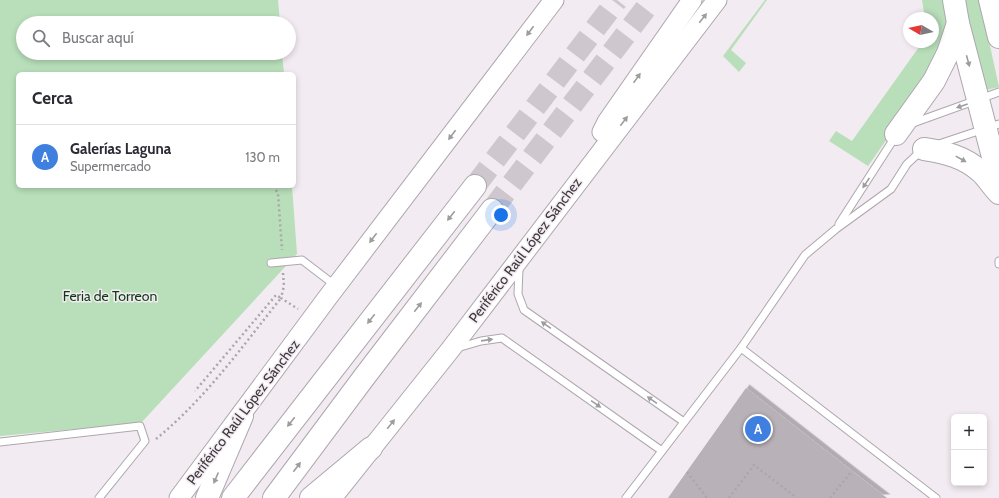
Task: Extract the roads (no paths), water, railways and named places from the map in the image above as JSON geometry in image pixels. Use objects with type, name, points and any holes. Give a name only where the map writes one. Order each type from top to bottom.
[{"type":"main road","name":"Periférico Raúl López Sánchez","points":[[179,498],[242,416],[336,286],[554,0]]},
{"type":"main road","points":[[584,172],[607,122],[692,0]]},
{"type":"main road","name":"Periférico Raúl López Sánchez","points":[[332,498],[450,350],[584,172],[717,0]]},
{"type":"main road","points":[[954,0],[958,23],[978,100],[992,126],[999,180]]},
{"type":"main road","points":[[990,0],[999,37]]},
{"type":"main road","points":[[896,134],[934,81],[948,53],[958,23]]},
{"type":"main road","points":[[924,149],[945,152],[960,158],[980,171],[999,192]]},
{"type":"main road","points":[[233,498],[475,186]]},
{"type":"main road","points":[[274,498],[492,210]]},
{"type":"main road","points":[[207,498],[242,416]]},
{"type":"main road","points":[[311,498],[371,448]]},
{"type":"lane","points":[[836,229],[896,134],[915,122],[999,92]]},
{"type":"lane","points":[[626,498],[741,348],[805,256],[836,229],[891,189],[907,164],[924,149],[992,126]]},
{"type":"lane","points":[[525,250],[518,274],[518,294],[524,310],[684,422]]},
{"type":"lane","points":[[271,264],[302,260],[336,286]]},
{"type":"lane","points":[[450,350],[481,341],[502,338],[662,451]]},
{"type":"lane","points":[[741,348],[936,498]]},
{"type":"lane","points":[[0,442],[140,426],[145,441],[99,498]]},
{"type":"tunnel","points":[[475,186],[617,0]]},
{"type":"tunnel","points":[[492,210],[652,0]]},
{"type":"place","name":"Galerías Laguna","points":[[758,429]]},
{"type":"park label","name":"Feria de Torreon","points":[[110,296]]}]
